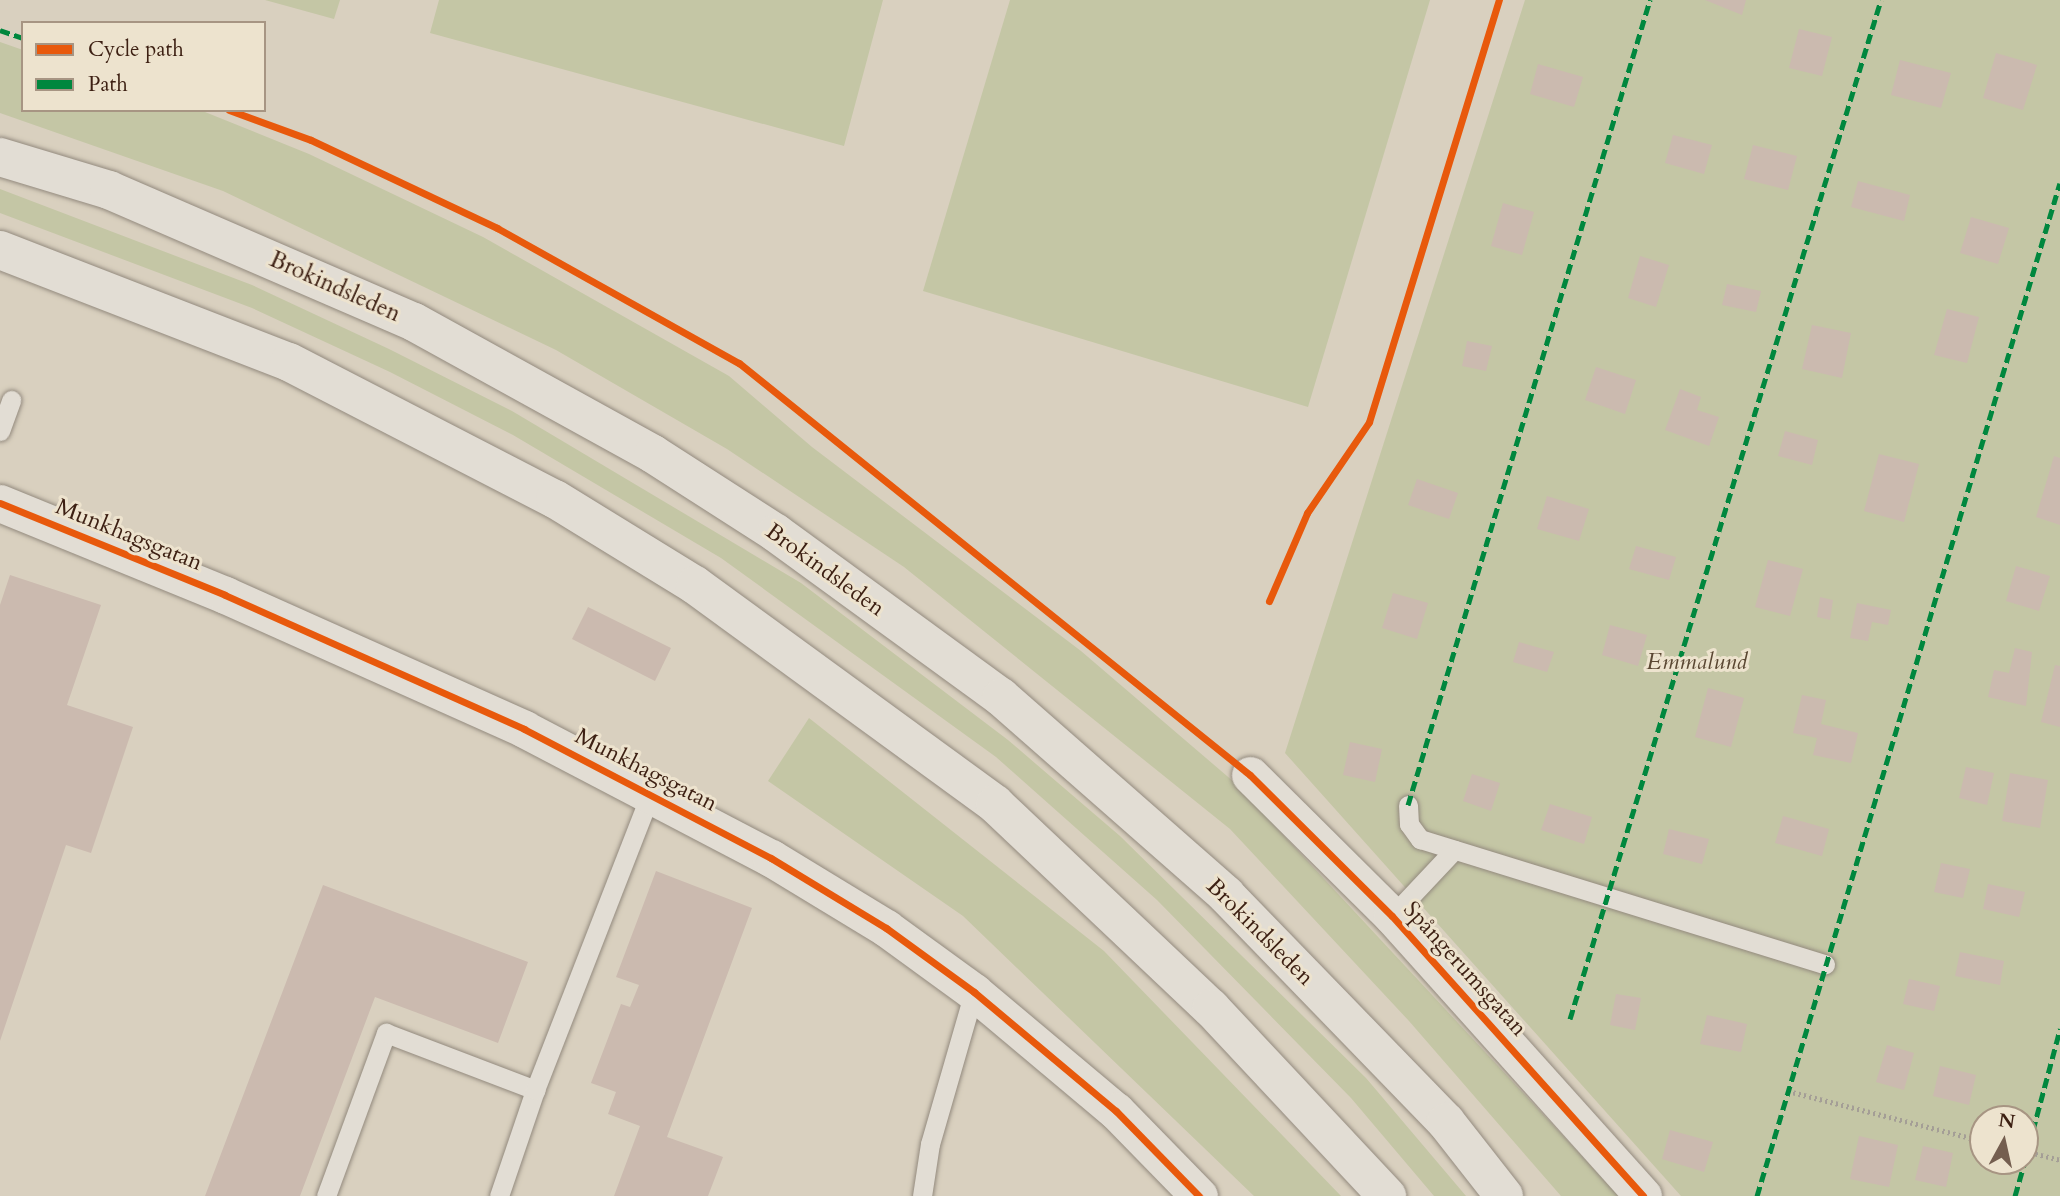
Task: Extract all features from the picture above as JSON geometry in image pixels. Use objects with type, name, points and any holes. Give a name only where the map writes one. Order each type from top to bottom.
[{"type":"main road","name":"Brokindsleden","points":[[0,157],[109,190],[414,322],[653,454],[776,533],[1001,697],[1226,895],[1446,1122],[1504,1196]]},
{"type":"main road","points":[[0,250],[289,362],[555,499],[695,585],[996,804],[1211,1008],[1387,1196]]},
{"type":"street","name":"Munkhagsgatan","points":[[0,503],[225,595],[524,729],[651,793],[886,928],[974,992],[1116,1111],[1199,1196]]},
{"type":"street","name":"Spångerumsgatan","points":[[1250,775],[1392,916],[1643,1196]]},
{"type":"lane","points":[[0,431],[11,400]]},
{"type":"lane","name":"Munkhagsgatan","points":[[499,1196],[535,1090],[651,793]]},
{"type":"lane","points":[[1408,805],[1409,824],[1420,839],[1825,964]]},
{"type":"lane","points":[[1392,916],[1454,850]]},
{"type":"lane","points":[[922,1196],[930,1144],[974,992]]},
{"type":"lane","points":[[326,1196],[386,1033],[535,1090]]},
{"type":"path","points":[[1788,1091],[1969,1137]]},
{"type":"path","points":[[2039,1155],[2060,1160]]},
{"type":"green space","points":[[265,0],[340,0],[334,19]]},
{"type":"green space","points":[[439,0],[883,0],[844,146],[430,33]]},
{"type":"green space","points":[[1010,0],[1430,0],[1308,407],[923,291]]},
{"type":"green space","name":"Emmalund","points":[[1525,0],[2060,0],[2060,1196],[1681,1196],[1285,753]]},
{"type":"green space","points":[[0,42],[21,49],[21,112],[205,112],[309,154],[483,237],[729,376],[812,447],[1081,651],[1234,782],[1619,1196],[1561,1196],[1409,1021],[1230,829],[904,567],[727,449],[556,350],[223,191],[0,113]]},
{"type":"green space","points":[[0,189],[252,285],[389,349],[512,411],[801,583],[1008,740],[1120,836],[1366,1078],[1466,1196],[1434,1196],[1351,1098],[1157,900],[996,757],[721,558],[513,435],[390,372],[252,308],[0,213]]},
{"type":"green space","points":[[809,718],[1104,951],[1341,1196],[1254,1196],[963,916],[768,781]]},
{"type":"building","points":[[1705,0],[1746,0],[1742,15]]},
{"type":"building","points":[[1799,29],[1832,37],[1822,76],[1789,68]]},
{"type":"building","points":[[1996,53],[2037,65],[2023,110],[1983,98]]},
{"type":"building","points":[[1900,60],[1951,73],[1941,108],[1891,95]]},
{"type":"building","points":[[1538,64],[1583,77],[1574,107],[1530,94]]},
{"type":"building","points":[[1673,135],[1712,145],[1704,174],[1665,163]]},
{"type":"building","points":[[1753,145],[1797,156],[1788,190],[1744,179]]},
{"type":"building","points":[[1858,181],[1910,195],[1904,221],[1851,207]]},
{"type":"building","points":[[1503,203],[1534,212],[1522,255],[1491,246]]},
{"type":"building","points":[[1971,217],[2009,228],[1998,264],[1960,253]]},
{"type":"building","points":[[1640,256],[1669,265],[1656,307],[1628,298]]},
{"type":"building","points":[[1727,284],[1761,291],[1756,312],[1722,305]]},
{"type":"building","points":[[1947,309],[1979,317],[1967,363],[1934,355]]},
{"type":"building","points":[[1812,325],[1851,333],[1842,378],[1802,369]]},
{"type":"building","points":[[1467,341],[1492,346],[1486,371],[1462,366]]},
{"type":"building","points":[[1596,367],[1636,380],[1625,414],[1585,400]]},
{"type":"building","points":[[1680,389],[1701,397],[1697,410],[1719,417],[1709,446],[1665,430]]},
{"type":"building","points":[[1785,431],[1818,440],[1812,465],[1778,456]]},
{"type":"building","points":[[1879,454],[1919,464],[1904,522],[1864,511]]},
{"type":"building","points":[[2054,456],[2060,458],[2060,525],[2036,517]]},
{"type":"building","points":[[1417,479],[1458,493],[1449,519],[1408,505]]},
{"type":"building","points":[[1547,496],[1589,509],[1579,541],[1537,529]]},
{"type":"building","points":[[1636,546],[1676,557],[1669,580],[1629,569]]},
{"type":"building","points":[[1768,560],[1803,569],[1790,616],[1755,607]]},
{"type":"building","points":[[2016,566],[2050,576],[2039,611],[2006,601]]},
{"type":"building","points":[[10,575],[101,605],[67,705],[133,727],[91,853],[66,845],[0,1041],[0,605]]},
{"type":"building","points":[[1393,593],[1428,603],[1417,639],[1382,628]]},
{"type":"building","points":[[1820,597],[1833,600],[1830,620],[1817,617]]},
{"type":"building","points":[[1857,603],[1891,610],[1888,625],[1872,622],[1868,641],[1850,638]]},
{"type":"building","points":[[588,607],[671,648],[655,681],[572,639]]},
{"type":"building","points":[[1610,625],[1647,635],[1638,666],[1602,655]]},
{"type":"building","points":[[1519,642],[1554,652],[1547,672],[1513,662]]},
{"type":"building","points":[[2015,648],[2032,652],[2026,706],[1988,697],[1994,670],[2009,673]]},
{"type":"building","points":[[2055,665],[2060,666],[2060,727],[2041,722]]},
{"type":"building","points":[[1708,688],[1744,698],[1731,747],[1695,737]]},
{"type":"building","points":[[1802,695],[1826,700],[1821,724],[1858,733],[1851,763],[1813,755],[1817,738],[1793,733]]},
{"type":"building","points":[[1350,742],[1382,749],[1375,782],[1343,775]]},
{"type":"building","points":[[1966,767],[1994,773],[1987,805],[1959,798]]},
{"type":"building","points":[[2010,773],[2048,780],[2040,828],[2002,821]]},
{"type":"building","points":[[1472,774],[1500,783],[1491,811],[1463,801]]},
{"type":"building","points":[[1550,804],[1592,817],[1584,844],[1541,830]]},
{"type":"building","points":[[1783,816],[1829,829],[1822,856],[1775,843]]},
{"type":"building","points":[[1669,829],[1709,839],[1702,864],[1663,854]]},
{"type":"building","points":[[1941,863],[1970,869],[1963,898],[1934,892]]},
{"type":"building","points":[[656,871],[752,908],[667,1137],[723,1157],[708,1196],[614,1196],[640,1126],[608,1114],[616,1092],[591,1083],[621,1004],[630,1007],[639,985],[616,977]]},
{"type":"building","points":[[1988,884],[2025,892],[2019,917],[1983,909]]},
{"type":"building","points":[[323,885],[528,962],[498,1043],[375,997],[300,1196],[205,1196]]},
{"type":"building","points":[[1960,952],[2004,961],[2000,985],[1955,976]]},
{"type":"building","points":[[1909,979],[1940,986],[1934,1011],[1903,1004]]},
{"type":"building","points":[[1616,994],[1641,998],[1635,1030],[1610,1025]]},
{"type":"building","points":[[1707,1015],[1747,1024],[1741,1052],[1700,1044]]},
{"type":"building","points":[[1887,1045],[1914,1053],[1904,1090],[1876,1082]]},
{"type":"building","points":[[1940,1066],[1976,1075],[1969,1105],[1933,1096]]},
{"type":"building","points":[[1670,1130],[1713,1142],[1704,1172],[1662,1159]]},
{"type":"building","points":[[1859,1136],[1898,1145],[1889,1187],[1850,1179]]},
{"type":"building","points":[[1923,1146],[1953,1153],[1946,1187],[1915,1180]]},
{"type":"marked path","points":[[1408,805],[1650,0]]},
{"type":"marked path","points":[[1570,1019],[1881,0]]},
{"type":"marked path","points":[[0,30],[21,37]]},
{"type":"marked path","points":[[1757,1196],[2060,183]]},
{"type":"marked path","points":[[2039,1108],[2060,1029]]},
{"type":"marked path","points":[[2015,1196],[2021,1175]]},
{"type":"cycle path","points":[[1269,601],[1307,513],[1369,422],[1499,0]]},
{"type":"cycle path","points":[[234,112],[311,140],[497,228],[739,363],[1250,775],[1392,916],[1643,1196]]},
{"type":"cycle path","points":[[0,503],[225,595],[524,729],[771,858],[886,928],[974,992],[1116,1111],[1199,1196]]}]
